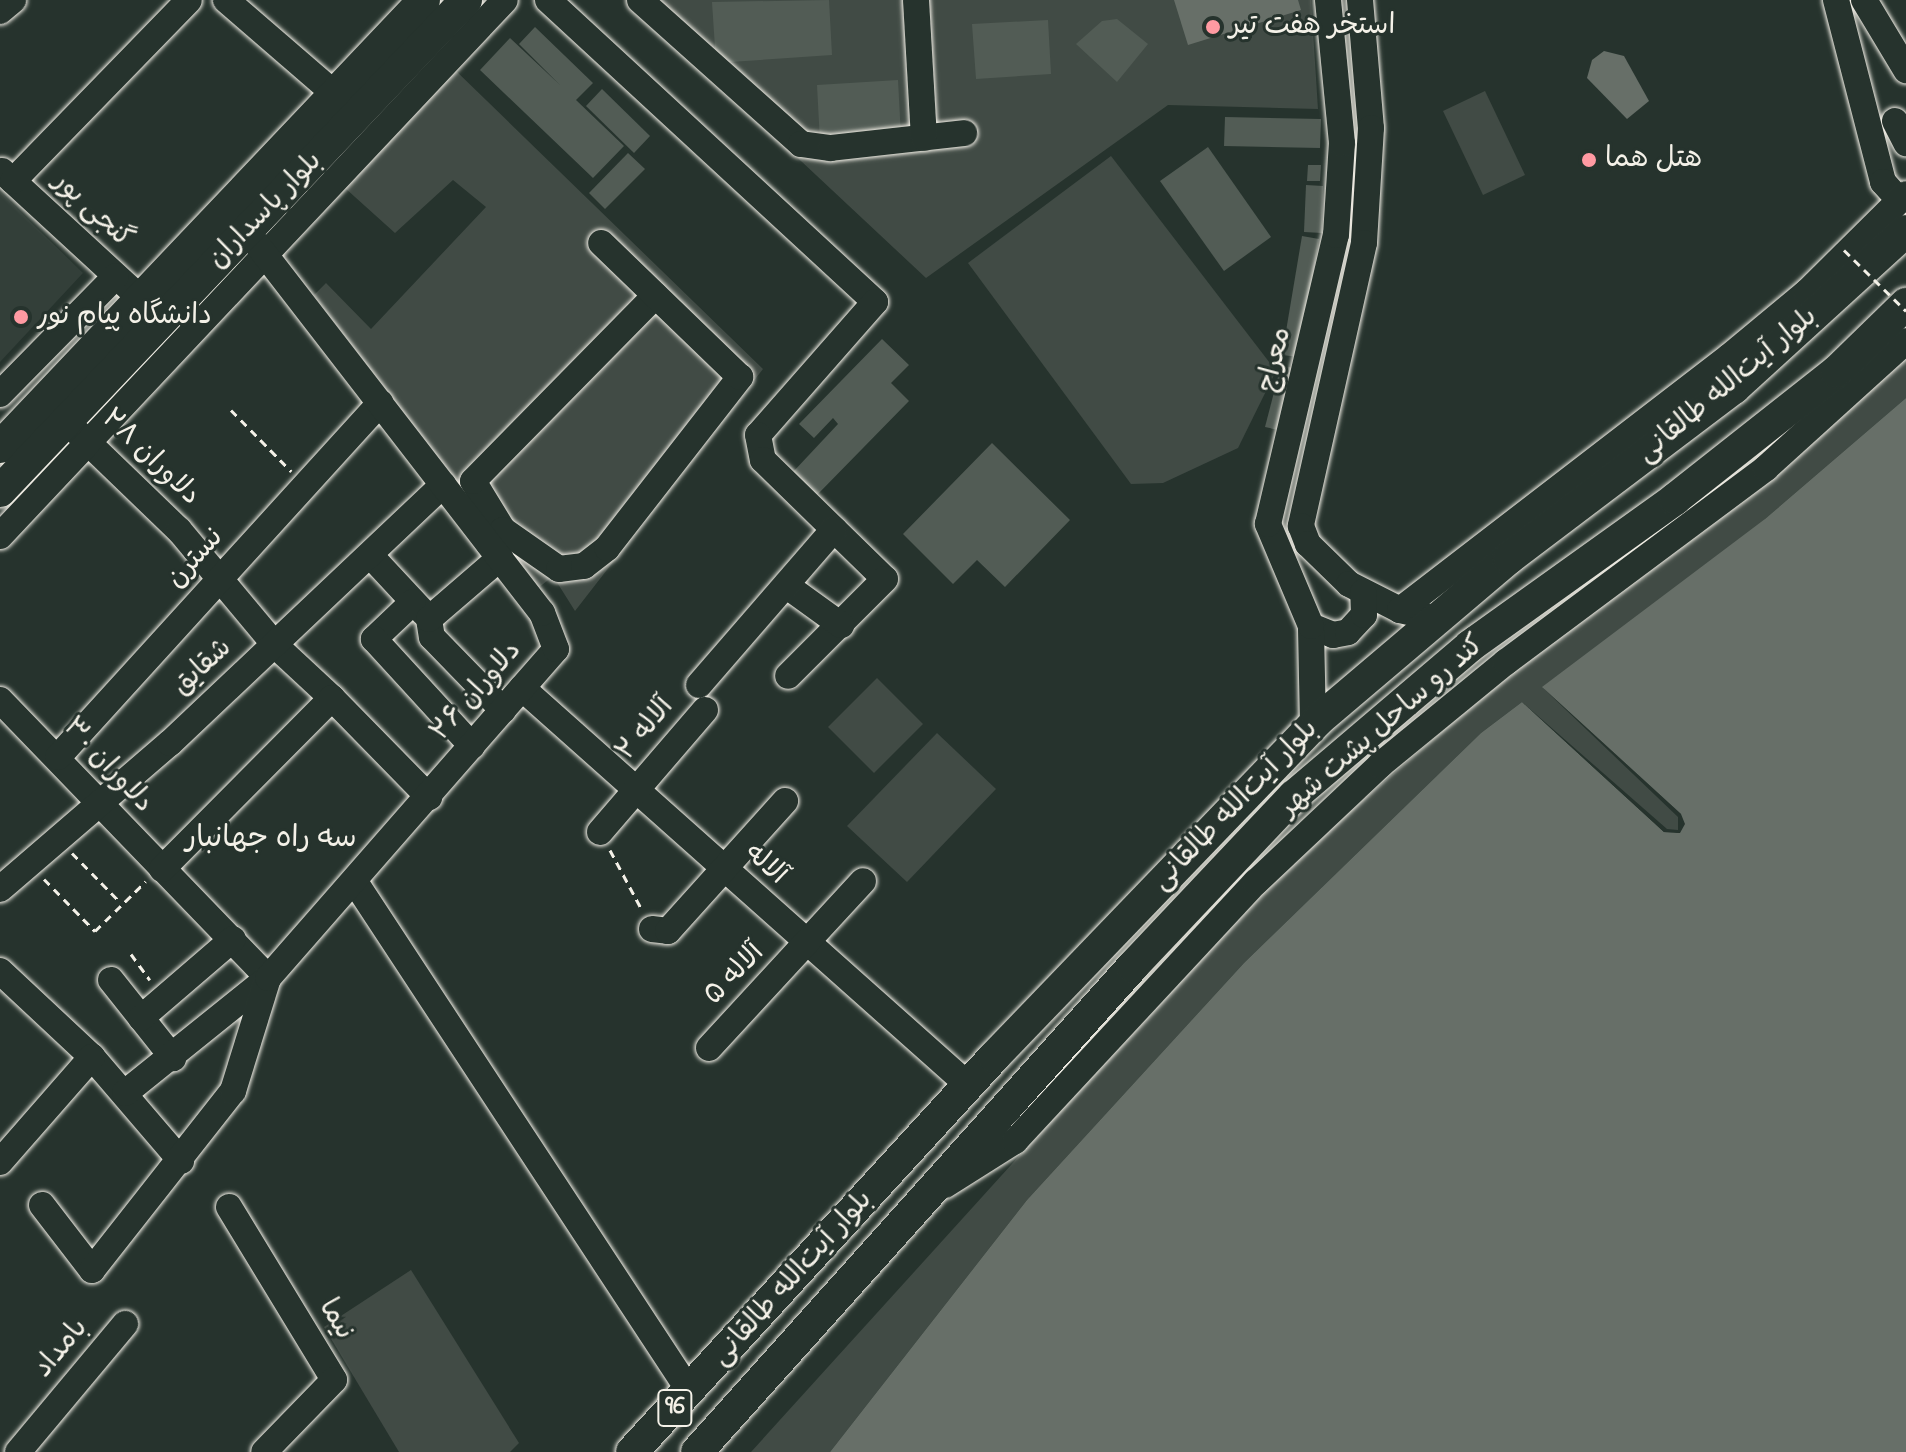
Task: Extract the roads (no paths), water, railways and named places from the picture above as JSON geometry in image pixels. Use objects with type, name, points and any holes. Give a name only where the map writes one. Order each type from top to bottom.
[{"type":"main road","name":"بلوار پاسداران","points":[[0,447],[424,0]]},
{"type":"main road","name":"بلوار پاسداران","points":[[0,491],[77,432],[256,242],[466,0]]},
{"type":"main road","name":"بلوار آیت‌الله طالقانی","points":[[632,1452],[717,1364],[968,1085],[1313,725],[1436,618],[1734,388],[1904,209]]},
{"type":"main road","name":"بلوار آیت‌الله طالقانی","points":[[697,1452],[1294,796],[1470,646],[1675,499],[1836,372],[1906,304]]},
{"type":"main road","points":[[789,1285],[781,1305],[791,1323],[803,1326],[822,1315]]},
{"type":"main road","name":"96","points":[[717,1364],[742,1362],[753,1391]]},
{"type":"street","points":[[0,11],[13,0]]},
{"type":"street","points":[[6,175],[189,0]]},
{"type":"street","points":[[226,0],[335,94]]},
{"type":"street","points":[[256,242],[505,0]]},
{"type":"street","points":[[548,0],[875,302],[758,435],[763,460],[885,579],[788,676]]},
{"type":"street","points":[[640,0],[801,144],[831,148],[964,133]]},
{"type":"street","points":[[916,0],[924,138]]},
{"type":"street","name":"معراج","points":[[1313,725],[1311,626],[1270,542],[1268,524],[1336,235],[1342,143],[1328,0]]},
{"type":"street","points":[[1360,0],[1371,128],[1364,243],[1301,526],[1327,567],[1363,592],[1400,610],[1436,618]]},
{"type":"street","points":[[1400,610],[1730,356],[1904,209],[1883,182],[1836,0]]},
{"type":"street","points":[[1864,0],[1906,70]]},
{"type":"street","name":"گنجی پور","points":[[6,175],[141,299]]},
{"type":"street","name":"دلاوران ۲۶","points":[[42,1205],[92,1270],[181,1161],[233,1091],[268,978],[556,649],[542,613],[497,544],[443,485],[256,242]]},
{"type":"street","points":[[601,243],[740,377],[607,548],[584,566],[559,569],[497,544],[473,481],[655,296]]},
{"type":"street","points":[[0,394],[116,276]]},
{"type":"street","name":"کند رو ساحل پشت شهر","points":[[932,1193],[1015,1141],[1256,882],[1380,765],[1766,468],[1906,341]]},
{"type":"street","name":"نسترن","points":[[58,757],[380,403]]},
{"type":"street","points":[[0,536],[77,432]]},
{"type":"street","name":"دلاوران ۲۸","points":[[77,432],[221,578],[275,645],[429,797]]},
{"type":"street","name":"شقایق","points":[[0,889],[98,806],[275,645],[443,485]]},
{"type":"street","name":"آلاله ۲","points":[[600,832],[637,792],[702,698],[834,529]]},
{"type":"street","points":[[472,746],[374,639],[421,610],[497,544]]},
{"type":"street","points":[[370,555],[421,610],[432,637],[503,710]]},
{"type":"street","points":[[787,586],[841,625]]},
{"type":"street","points":[[1311,626],[1333,635],[1355,628],[1364,615],[1363,592]]},
{"type":"street","name":"آلاله","points":[[522,688],[808,946],[968,1085]]},
{"type":"street","points":[[162,869],[332,698]]},
{"type":"street","name":"دلاوران ۳۰","points":[[0,700],[58,757],[98,806],[233,939],[268,978]]},
{"type":"street","points":[[652,929],[668,931],[725,872],[785,801]]},
{"type":"street","name":"آلاله ۵","points":[[709,1048],[808,946],[863,881]]},
{"type":"street","points":[[355,882],[690,1392]]},
{"type":"street","points":[[141,1018],[233,939]]},
{"type":"street","points":[[0,971],[92,1057],[181,1161]]},
{"type":"street","points":[[125,1093],[173,1058],[268,978]]},
{"type":"street","points":[[111,980],[173,1058]]},
{"type":"street","points":[[0,1162],[92,1057]]},
{"type":"street","name":"نیما","points":[[229,1207],[334,1380],[264,1452]]},
{"type":"street","name":"بامداد","points":[[18,1452],[125,1324]]},
{"type":"place","name":"استخر هفت تیر","points":[[1213,27]]},
{"type":"place","name":"هتل هما","points":[[1589,160]]},
{"type":"place","name":"دانشگاه پیام نور","points":[[21,317]]},
{"type":"district","name":"سه راه جهانبار","points":[[271,839]]}]
